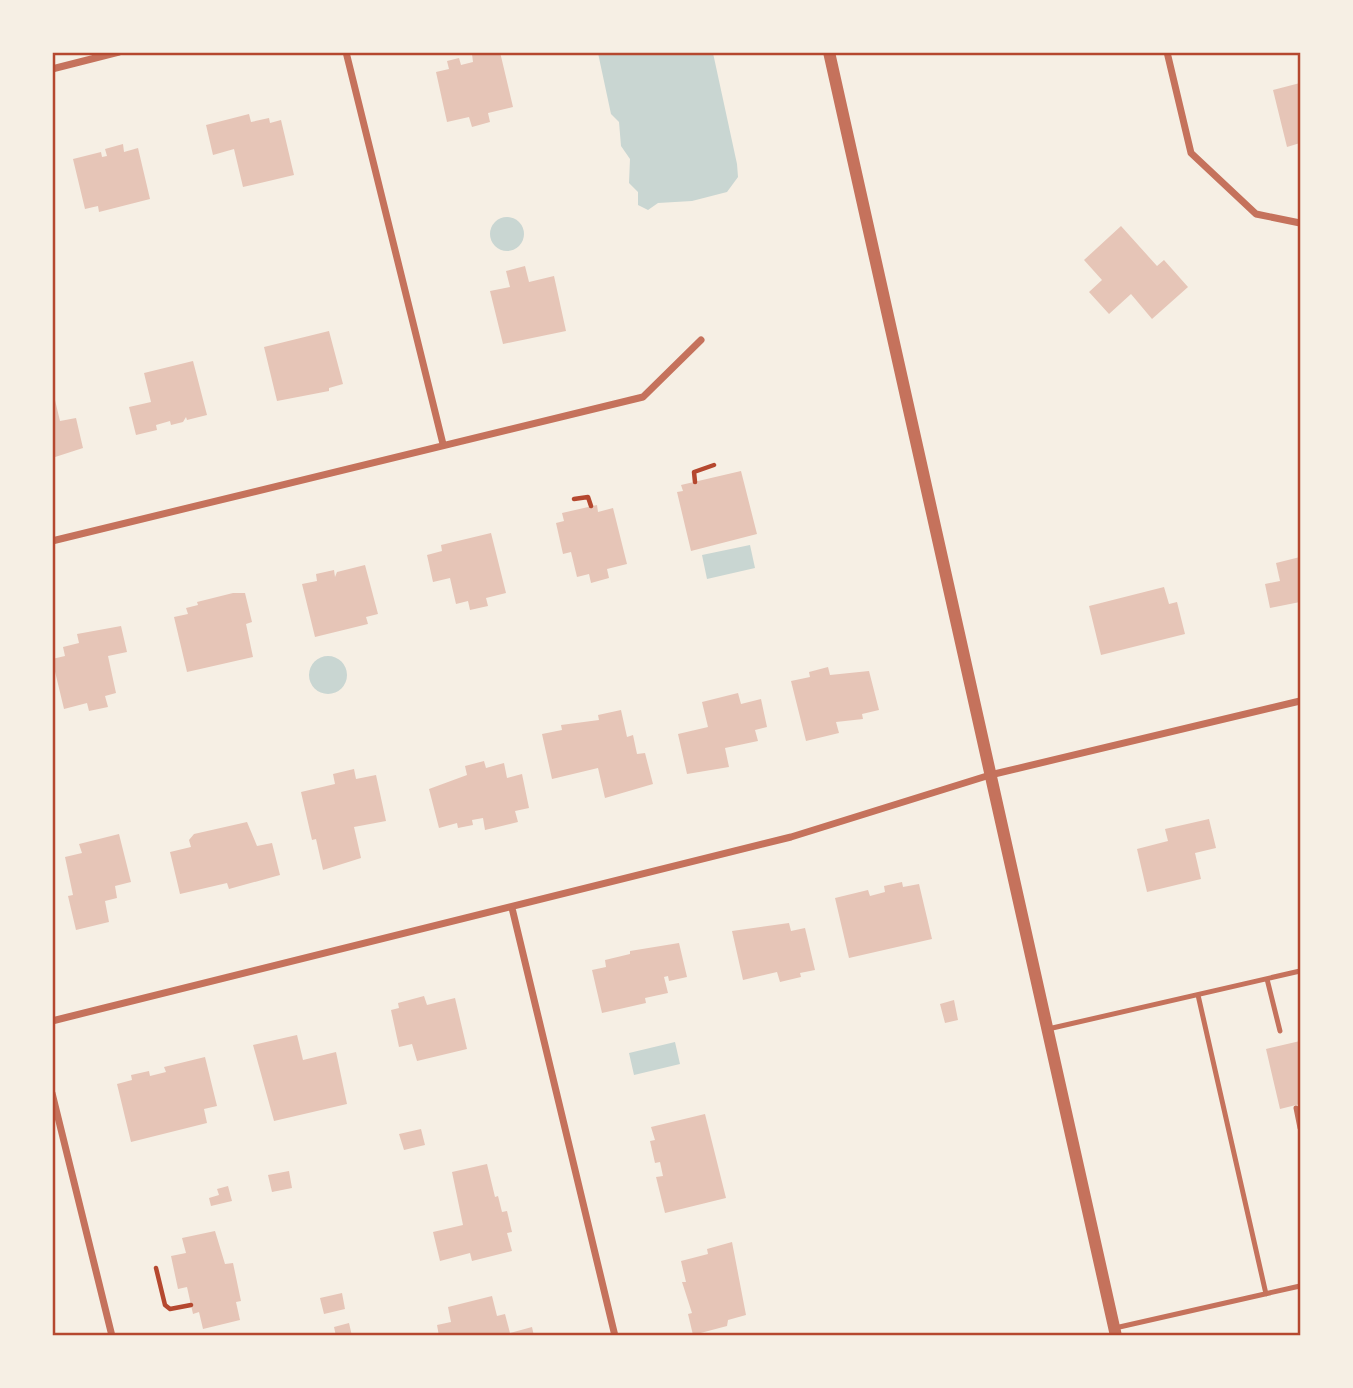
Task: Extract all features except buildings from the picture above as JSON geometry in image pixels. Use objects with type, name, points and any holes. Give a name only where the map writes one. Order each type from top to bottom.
[{"type":"street","points":[[52,69],[120,52]]},
{"type":"street","points":[[346,52],[443,444]]},
{"type":"street","points":[[829,52],[1115,1332]]},
{"type":"street","points":[[1167,52],[1191,153],[1256,214],[1300,222]]},
{"type":"street","points":[[52,541],[643,397],[701,340]]},
{"type":"street","points":[[52,1021],[791,836],[990,775],[1300,701]]},
{"type":"street","points":[[512,908],[615,1335]]},
{"type":"street","points":[[52,1093],[112,1335]]},
{"type":"lane","points":[[1047,1029],[1300,971]]},
{"type":"lane","points":[[1267,979],[1280,1031]]},
{"type":"lane","points":[[1198,995],[1266,1294]]},
{"type":"lane","points":[[1296,1108],[1300,1128]]},
{"type":"lane","points":[[1115,1332],[1300,1286]]},
{"type":"path","points":[[695,482],[695,472],[714,466]]},
{"type":"path","points":[[574,499],[588,497],[592,506]]},
{"type":"path","points":[[156,1268],[165,1305],[170,1309],[191,1305]]},
{"type":"shaded area","points":[[598,53],[713,53],[737,164],[738,177],[727,192],[692,201],[658,203],[648,210],[638,205],[638,192],[629,183],[630,159],[621,146],[619,122],[611,114]]},
{"type":"shaded area","points":[[507,217],[519,222],[524,234],[519,246],[507,251],[495,246],[490,234],[495,222]]},
{"type":"shaded area","points":[[750,545],[755,568],[707,579],[702,555]]},
{"type":"shaded area","points":[[328,656],[341,662],[347,675],[341,688],[328,694],[315,688],[309,675],[315,662]]},
{"type":"shaded area","points":[[675,1042],[680,1064],[634,1075],[629,1053]]}]
